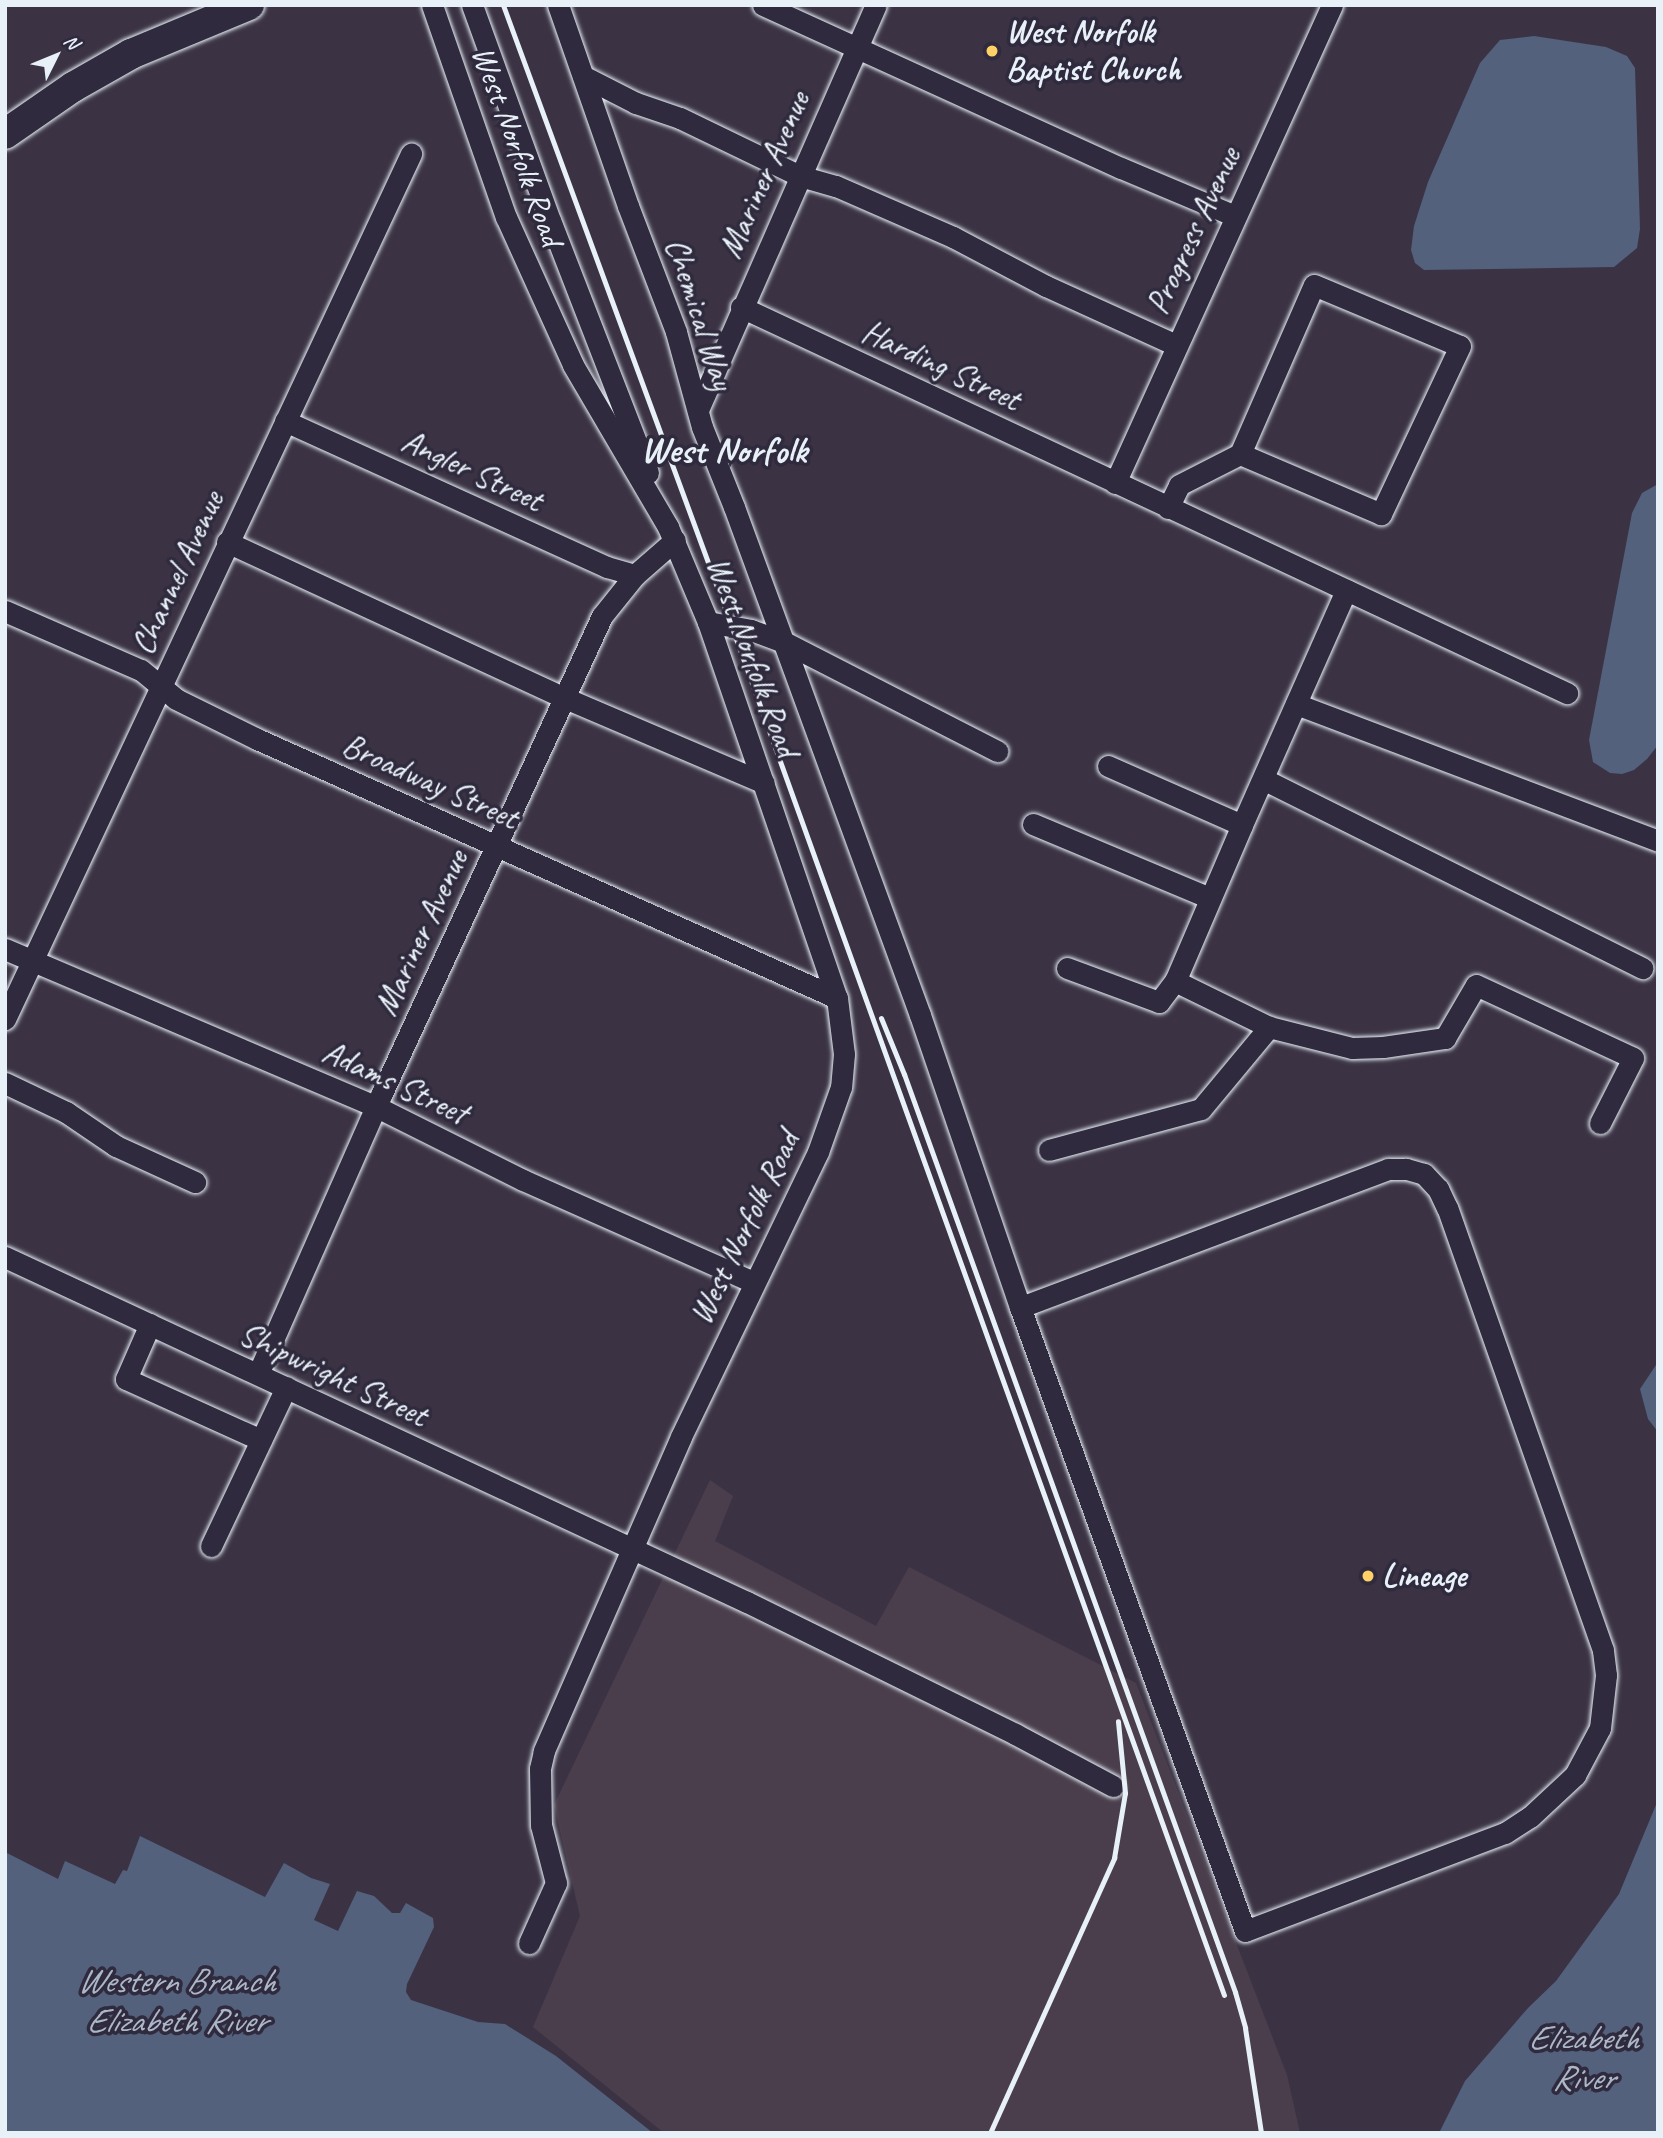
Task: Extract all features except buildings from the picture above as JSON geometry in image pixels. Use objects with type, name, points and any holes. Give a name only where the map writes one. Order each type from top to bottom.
[{"type":"highway","points":[[5,134],[73,87],[120,60],[249,5]]},
{"type":"street","name":"West Norfolk Road","points":[[432,5],[506,217],[545,304],[573,365],[671,533]]},
{"type":"street","name":"West Norfolk Road","points":[[472,5],[550,220],[708,622],[837,998],[844,1054],[841,1087],[830,1122],[681,1437],[544,1751],[540,1769],[541,1825],[556,1883],[529,1943]]},
{"type":"street","name":"Chemical Way","points":[[558,5],[628,206],[676,332],[698,410],[920,1015],[1020,1307],[1245,1931],[1505,1833],[1530,1817],[1575,1775],[1600,1728],[1606,1675],[1603,1650],[1447,1208],[1438,1189],[1424,1174],[1406,1169],[1388,1169],[1020,1307]]},
{"type":"street","points":[[763,5],[1121,168],[1235,216]]},
{"type":"street","name":"Mariner Avenue","points":[[698,410],[876,5]]},
{"type":"street","name":"Progress Avenue","points":[[1115,483],[1332,5]]},
{"type":"street","points":[[583,76],[636,103],[680,118],[800,176],[836,186],[953,237],[1046,286],[1176,345]]},
{"type":"street","name":"Channel Avenue","points":[[5,1019],[411,154]]},
{"type":"street","points":[[1168,508],[1179,485],[1240,454],[1314,285],[1460,346],[1381,514],[1240,454]]},
{"type":"street","name":"Harding Street","points":[[741,307],[1567,692]]},
{"type":"street","name":"Angler Street","points":[[285,421],[607,567],[635,575]]},
{"type":"street","name":"Mariner Avenue","points":[[258,1374],[602,616],[671,533]]},
{"type":"street","points":[[227,542],[565,698],[764,783]]},
{"type":"street","points":[[1067,968],[1159,1002],[1175,981],[1346,590]]},
{"type":"street","name":"Broadway Street","points":[[5,611],[141,670],[176,699],[257,740],[837,998]]},
{"type":"street","points":[[708,622],[751,630],[782,641],[997,751]]},
{"type":"street","points":[[1296,704],[1658,841]]},
{"type":"street","points":[[1108,766],[1242,825]]},
{"type":"street","points":[[1263,779],[1642,968]]},
{"type":"street","points":[[1033,824],[1210,898]]},
{"type":"street","name":"Adams Street","points":[[5,949],[377,1107],[523,1180],[754,1282]]},
{"type":"street","points":[[1175,981],[1269,1027],[1352,1048],[1445,1038],[1476,985],[1633,1058],[1600,1123]]},
{"type":"street","points":[[1049,1150],[1201,1108],[1269,1027]]},
{"type":"street","points":[[5,1083],[65,1112],[116,1146],[195,1182]]},
{"type":"street","name":"Shipwright Street","points":[[5,1257],[633,1550],[1016,1734],[1113,1786]]},
{"type":"street","points":[[150,1324],[126,1379],[261,1440]]},
{"type":"street","points":[[211,1546],[286,1388]]},
{"type":"shaded area","points":[[710,1480],[733,1496],[715,1541],[876,1626],[909,1567],[1136,1683],[1287,2075],[1300,2133],[664,2133],[533,2027],[580,1916],[554,1805]]},
{"type":"water","points":[[1534,36],[1606,47],[1627,56],[1635,68],[1640,229],[1637,248],[1614,267],[1424,270],[1415,263],[1411,250],[1414,226],[1428,182],[1480,63],[1500,40]]},
{"type":"water","points":[[1658,484],[1658,745],[1634,770],[1622,774],[1610,773],[1593,762],[1589,740],[1632,513],[1642,493]]},
{"type":"water","points":[[1658,1362],[1658,1432],[1648,1419],[1640,1389]]},
{"type":"water","name":"Elizabeth River","points":[[1658,1800],[1658,2133],[1439,2133],[1465,2081],[1528,2008],[1556,1981],[1619,1894]]},
{"type":"water","name":"Western Branch Elizabeth River","points":[[140,1836],[265,1897],[284,1863],[311,1878],[330,1884],[314,1920],[338,1931],[357,1891],[374,1896],[392,1913],[400,1913],[406,1903],[433,1918],[434,1927],[407,1984],[406,1992],[411,2000],[478,2022],[505,2024],[556,2056],[653,2133],[5,2133],[5,1852],[58,1879],[65,1861],[115,1884],[123,1870],[127,1871]]},
{"type":"railway","points":[[503,5],[731,625],[1224,1995]]},
{"type":"railway","points":[[881,1018],[904,1074],[1235,1992],[1245,2028],[1261,2133]]},
{"type":"railway","points":[[990,2133],[1114,1858],[1125,1793],[1118,1721]]},
{"type":"place","name":"West Norfolk Baptist Church","points":[[992,51]]},
{"type":"place","name":"Lineage","points":[[1368,1576]]},
{"type":"district","name":"West Norfolk","points":[[724,450]]}]
